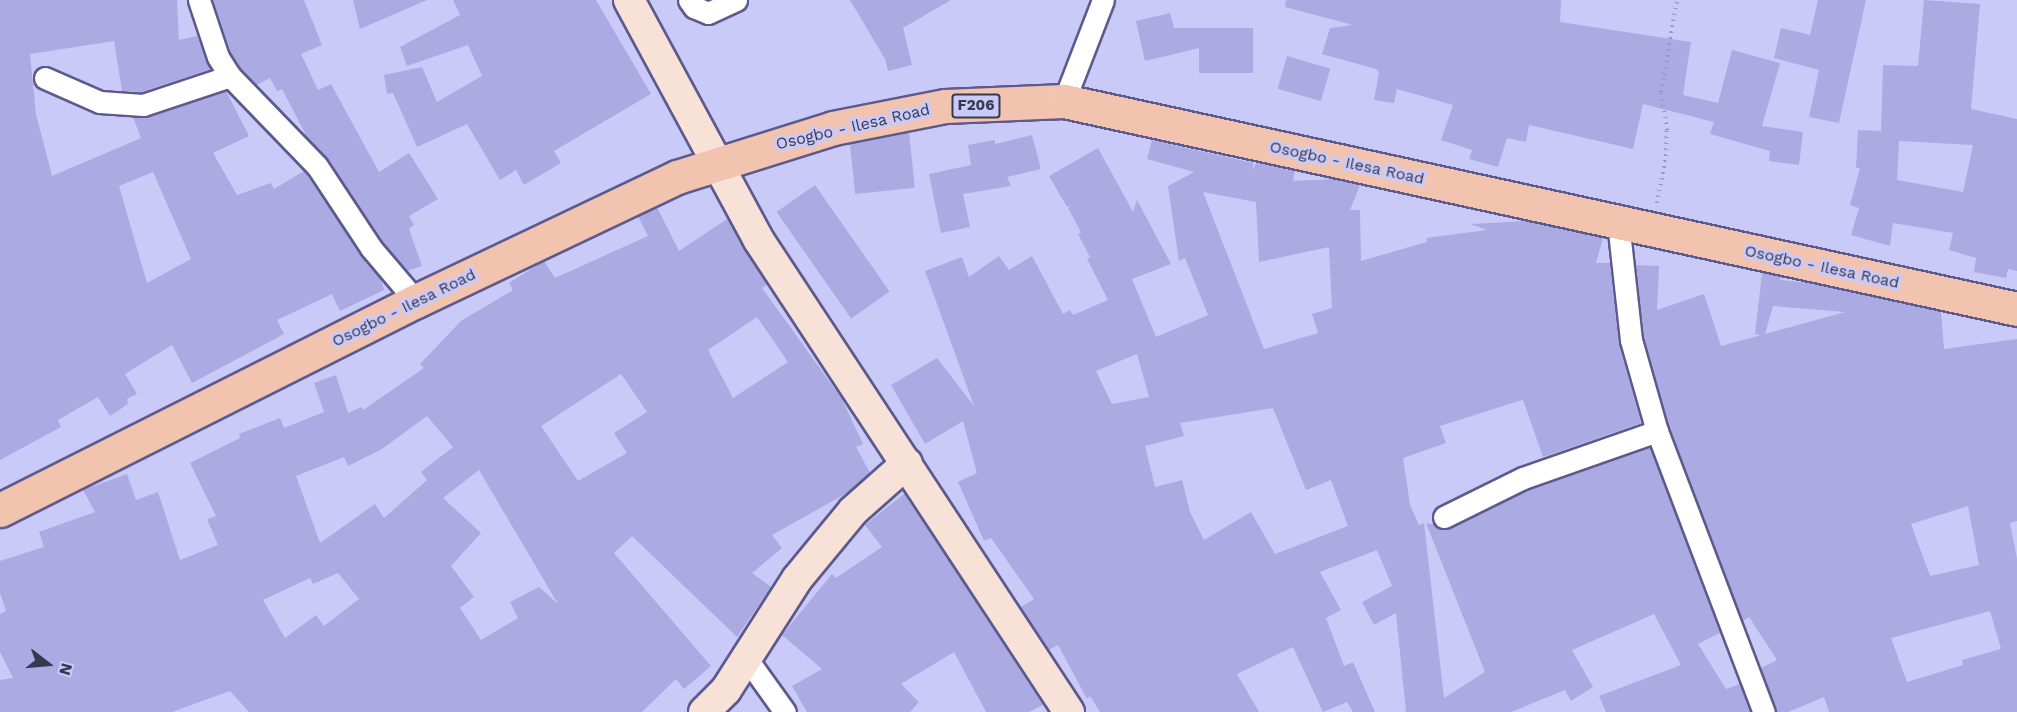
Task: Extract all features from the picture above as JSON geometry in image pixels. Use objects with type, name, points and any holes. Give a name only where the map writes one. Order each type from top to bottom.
[{"type":"main road","points":[[632,1],[758,239],[1069,712]]},
{"type":"main road","name":"Osogbo - Ilesa Road","points":[[0,510],[416,301],[677,177],[833,128],[945,106],[1064,101],[2017,309]]},
{"type":"main road","points":[[704,712],[726,690],[797,579],[846,519],[907,463]]},
{"type":"street","points":[[199,0],[218,57],[230,76],[317,166],[371,248],[416,301]]},
{"type":"street","points":[[689,0],[694,7],[708,13],[736,0]]},
{"type":"street","points":[[1064,101],[1103,0]]},
{"type":"street","points":[[45,78],[100,102],[143,105],[230,76]]},
{"type":"street","points":[[1618,222],[1631,340],[1657,431],[1764,712]]},
{"type":"street","points":[[1444,517],[1523,478],[1657,431]]},
{"type":"street","points":[[747,659],[785,712]]},
{"type":"path","points":[[1651,230],[1666,156],[1667,130],[1661,92],[1677,0]]},
{"type":"building","points":[[0,0],[177,0],[179,40],[197,36],[211,69],[141,92],[122,91],[114,41],[30,54],[36,114],[52,176],[141,138],[133,117],[147,117],[226,91],[249,136],[213,153],[237,195],[271,183],[274,189],[304,171],[381,280],[384,290],[340,311],[332,294],[277,320],[284,334],[192,383],[172,345],[125,374],[137,394],[127,399],[128,404],[110,416],[98,397],[58,420],[61,427],[0,460]],"holes":[[[153,172],[191,259],[147,283],[119,186]]]},
{"type":"building","points":[[213,0],[304,0],[322,45],[301,54],[318,90],[331,84],[379,172],[409,153],[438,199],[409,216],[414,225],[409,229],[422,266],[407,271],[381,240],[328,159],[308,139],[282,89],[277,91],[270,78],[257,85],[240,68],[230,51]]},
{"type":"building","points":[[353,0],[427,0],[360,29]]},
{"type":"building","points":[[453,0],[596,0],[651,94],[554,151],[561,163],[524,185],[516,170],[500,180],[467,124],[417,147],[393,93],[387,94],[384,75],[422,67],[437,102],[482,76],[468,45],[407,66],[400,47],[460,15]]},
{"type":"building","points":[[850,0],[951,0],[903,28],[912,65],[888,71],[885,59]]},
{"type":"building","points":[[1286,0],[1561,0],[1560,22],[1691,42],[1683,95],[1718,103],[1732,50],[1780,63],[1762,126],[1803,132],[1799,165],[1769,161],[1770,151],[1710,134],[1714,122],[1643,104],[1633,149],[1529,125],[1526,142],[1507,138],[1498,167],[1469,159],[1472,150],[1441,140],[1453,105],[1397,89],[1394,103],[1374,100],[1379,72],[1376,69],[1322,54],[1330,28],[1353,25],[1285,7]]},
{"type":"building","points":[[1818,0],[1866,0],[1839,123],[1809,117],[1819,70],[1774,58],[1781,28],[1810,35]]},
{"type":"building","points":[[1924,0],[1980,4],[1971,109],[2017,119],[2017,271],[2008,269],[2006,278],[1974,272],[1976,258],[1949,250],[1953,233],[1893,223],[1890,246],[1851,235],[1859,208],[1850,205],[1860,168],[1856,168],[1858,130],[1881,131],[1883,65],[1918,66]],"holes":[[[1899,141],[1973,145],[1963,192],[1897,180]]]},
{"type":"building","points":[[1170,13],[1174,28],[1253,28],[1253,73],[1199,73],[1199,48],[1145,61],[1136,21]]},
{"type":"building","points":[[1287,56],[1330,68],[1321,101],[1278,89]]},
{"type":"building","points":[[909,132],[915,188],[855,194],[849,138]]},
{"type":"building","points":[[1032,135],[1041,169],[1007,177],[1011,186],[963,194],[970,227],[941,233],[929,174],[971,165],[968,145],[995,140],[995,144]]},
{"type":"building","points":[[1152,140],[1253,163],[1253,169],[1256,163],[1295,171],[1293,181],[1333,179],[1360,185],[1350,210],[1360,210],[1361,261],[1427,242],[1426,238],[1487,230],[1470,224],[1526,221],[1603,238],[1596,263],[1610,263],[1619,343],[1641,423],[1543,457],[1523,400],[1440,426],[1446,443],[1403,458],[1410,505],[1419,525],[1424,523],[1444,698],[1485,672],[1426,523],[1450,528],[1528,490],[1650,447],[1720,633],[1698,644],[1726,689],[1740,684],[1750,712],[1606,712],[1599,696],[1681,665],[1654,614],[1572,650],[1593,687],[1571,701],[1565,690],[1511,712],[1406,712],[1396,613],[1374,625],[1362,602],[1392,586],[1377,550],[1320,572],[1341,610],[1326,618],[1344,666],[1353,662],[1375,712],[1353,712],[1347,702],[1323,712],[1293,647],[1237,674],[1259,712],[1100,712],[1090,696],[1087,699],[1058,645],[1049,650],[1021,607],[1034,599],[991,538],[984,541],[958,482],[977,473],[963,421],[925,444],[891,385],[937,358],[974,406],[925,271],[962,257],[969,277],[999,256],[1009,270],[1032,256],[1063,314],[1070,310],[1073,315],[1108,300],[1087,259],[1090,257],[1078,234],[1081,232],[1068,208],[1071,206],[1067,207],[1049,176],[1098,148],[1133,212],[1137,200],[1171,264],[1132,279],[1156,337],[1208,315],[1185,258],[1179,261],[1168,186],[1194,172],[1147,159]],"holes":[[[1203,192],[1256,202],[1259,262],[1329,247],[1332,308],[1312,314],[1318,333],[1264,349]],[[1137,354],[1149,397],[1112,404],[1096,371]],[[1273,408],[1306,490],[1331,480],[1348,526],[1275,554],[1251,512],[1204,540],[1190,512],[1182,480],[1155,487],[1145,446],[1184,436],[1180,423]]]},
{"type":"building","points":[[815,185],[890,291],[851,318],[776,212]]},
{"type":"building","points":[[657,207],[679,251],[727,219],[767,285],[762,288],[842,399],[863,444],[856,447],[870,473],[847,493],[772,535],[782,548],[752,573],[771,587],[737,637],[632,536],[614,553],[711,666],[684,689],[676,679],[642,712],[249,712],[230,691],[172,712],[0,712],[0,680],[13,678],[0,652],[0,614],[6,611],[0,593],[0,561],[44,547],[39,532],[95,512],[83,490],[127,474],[136,500],[158,492],[180,560],[218,545],[207,519],[216,516],[190,463],[240,438],[239,434],[280,418],[284,428],[324,412],[314,383],[336,375],[348,413],[361,407],[363,410],[424,368],[420,364],[461,321],[513,290],[509,283],[544,261],[555,278],[648,236],[638,216]],"holes":[[[757,317],[788,362],[733,398],[708,350]],[[621,374],[647,412],[614,433],[627,453],[578,481],[541,426]],[[427,416],[453,447],[421,472],[427,480],[384,518],[375,504],[320,543],[296,476],[344,457],[348,466],[382,449]],[[479,470],[558,604],[539,587],[510,602],[518,618],[481,640],[460,608],[474,597],[451,566],[481,533],[443,498]],[[338,573],[359,599],[324,626],[316,615],[285,638],[263,600],[310,578],[313,584]]]},
{"type":"building","points":[[1636,265],[1659,266],[1657,310],[1704,294],[1721,346],[1761,335],[1755,334],[1762,273],[1781,277],[1780,280],[1810,283],[1941,311],[1944,349],[2017,339],[2017,521],[2010,523],[2017,559],[2017,712],[1829,712],[1824,697],[1788,712],[1776,712],[1761,668],[1777,660],[1749,617],[1743,621],[1669,427],[1644,338]],"holes":[[[1773,306],[1845,312],[1765,334]],[[1968,506],[1979,565],[1930,576],[1911,524]],[[1990,611],[2001,649],[1962,660],[1963,665],[1907,682],[1891,638]]]},
{"type":"building","points":[[905,493],[1043,705],[1029,712],[986,712],[954,652],[901,684],[919,702],[910,712],[807,712],[792,686],[822,669],[782,635],[832,574],[836,578],[882,547],[865,525]]}]
